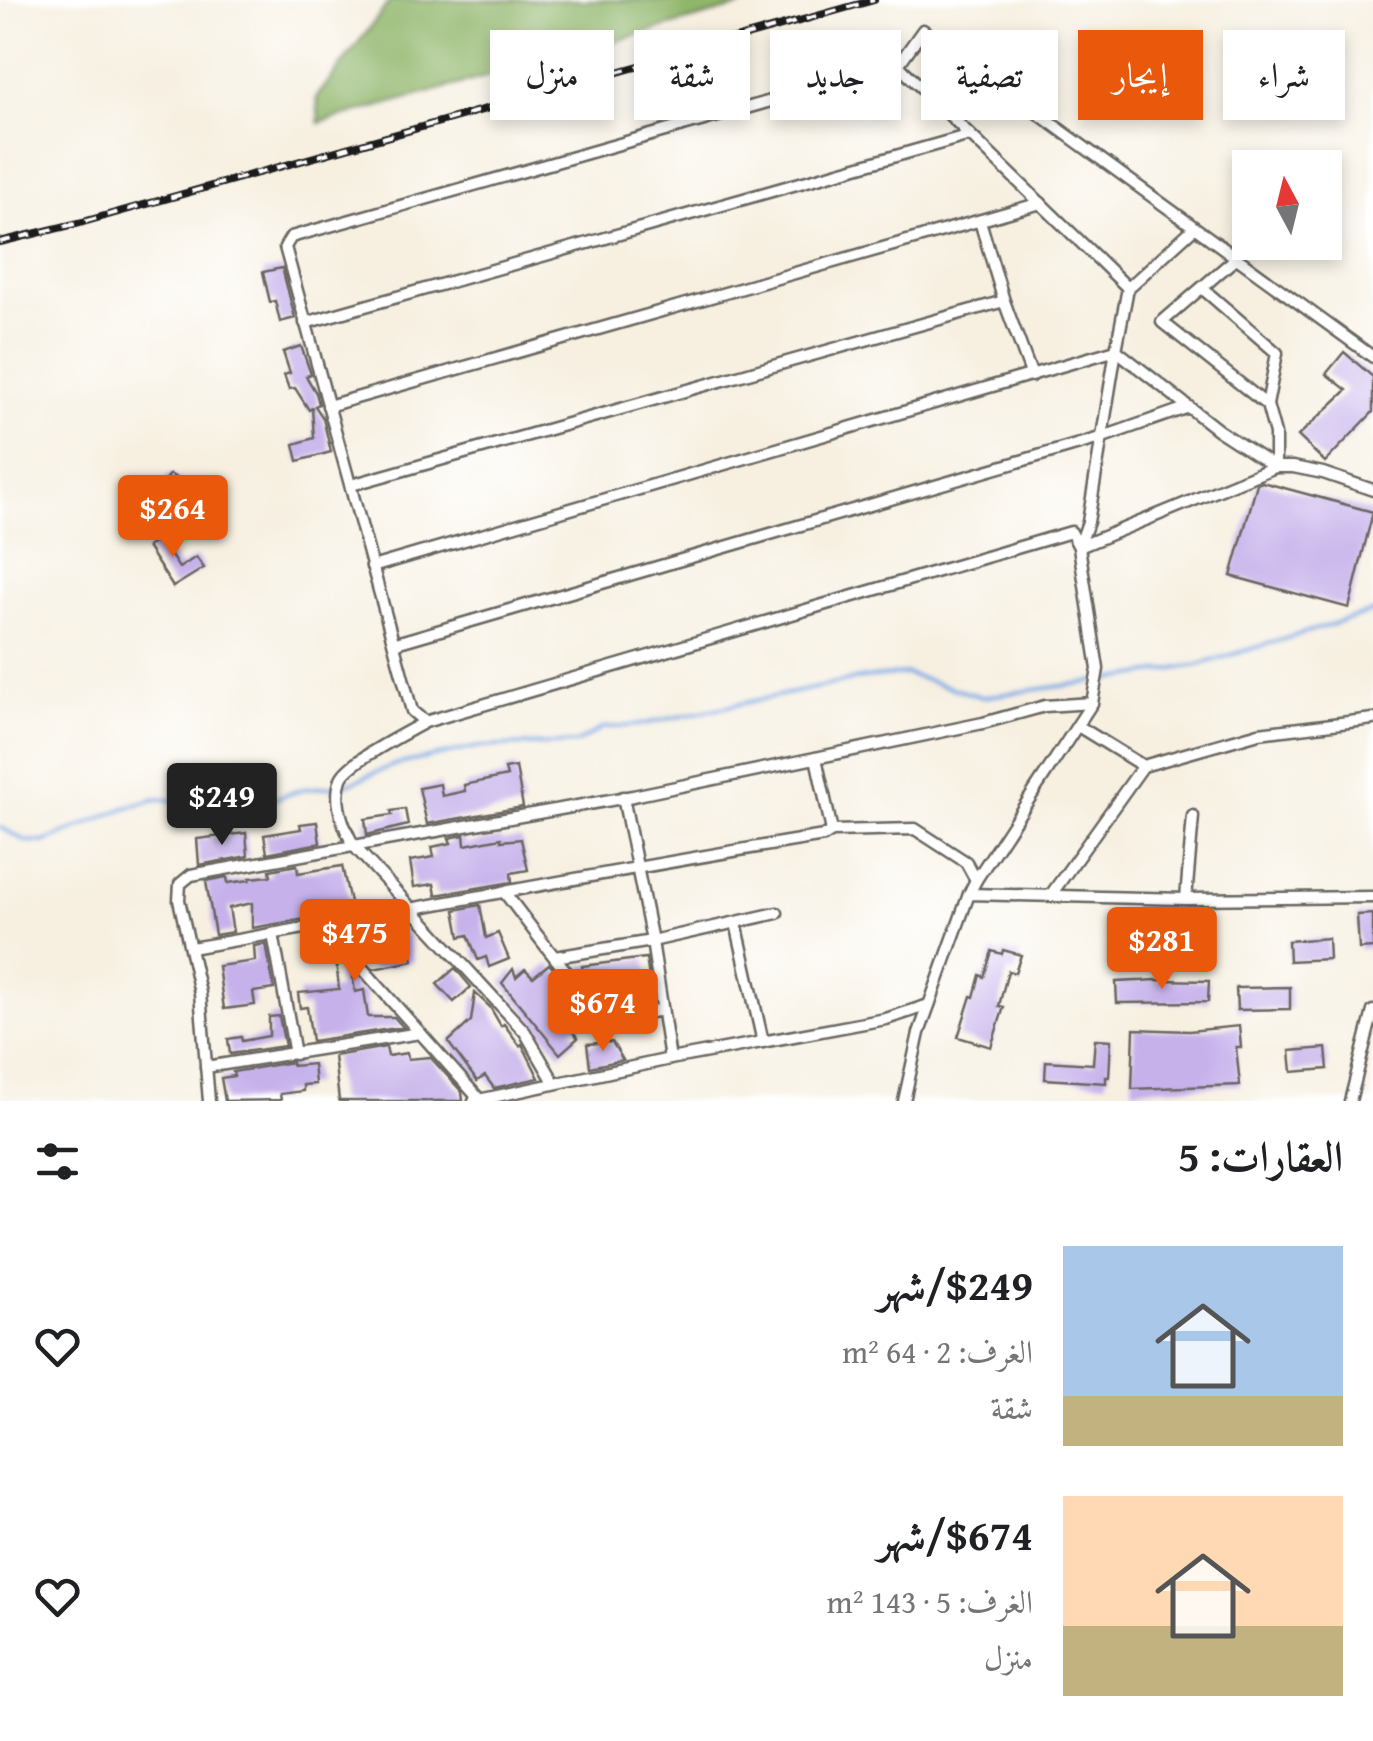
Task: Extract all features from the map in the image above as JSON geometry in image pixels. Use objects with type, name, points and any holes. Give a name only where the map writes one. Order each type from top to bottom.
[{"type":"street","points":[[901,61],[923,30],[1232,255]]},
{"type":"street","points":[[901,68],[1128,288]]},
{"type":"street","points":[[425,722],[412,711],[285,247],[291,237],[770,101]]},
{"type":"street","points":[[305,323],[970,134]]},
{"type":"street","points":[[328,406],[1041,204]]},
{"type":"street","points":[[980,221],[1032,376]]},
{"type":"street","points":[[1079,547],[1088,522],[1128,288],[1194,228]]},
{"type":"street","points":[[1234,260],[1162,322],[1266,404]]},
{"type":"street","points":[[1239,260],[1373,357]]},
{"type":"street","points":[[1202,288],[1277,354],[1266,404],[1275,434],[1275,467]]},
{"type":"street","points":[[351,485],[1004,301]]},
{"type":"street","points":[[372,566],[1116,350]]},
{"type":"street","points":[[1116,350],[1275,467],[1323,473],[1373,490]]},
{"type":"street","points":[[396,643],[1100,438],[1190,407]]},
{"type":"street","points":[[1079,547],[1275,467]]},
{"type":"street","points":[[554,1082],[526,1032],[354,846],[342,824],[341,778],[351,767],[425,722],[1071,532],[1079,547],[1098,669],[1092,703],[968,894],[919,1034],[904,1101]]},
{"type":"street","points":[[209,1101],[200,992],[179,900],[183,880],[816,758],[983,723],[1044,706],[1092,703]]},
{"type":"street","points":[[1050,896],[1143,766],[1259,732],[1373,718]]},
{"type":"street","points":[[1078,726],[1143,766]]},
{"type":"street","points":[[816,758],[832,831]]},
{"type":"street","points":[[623,797],[652,941],[670,1059]]},
{"type":"street","points":[[1186,900],[1193,816]]},
{"type":"street","points":[[190,948],[824,836],[832,831],[914,829],[966,862],[976,880]]},
{"type":"street","points":[[505,893],[605,1012],[622,1016],[662,1010]]},
{"type":"street","points":[[968,894],[1186,900],[1373,897]]},
{"type":"street","points":[[555,957],[652,941],[777,913]]},
{"type":"street","points":[[736,924],[762,1042]]},
{"type":"street","points":[[274,934],[295,1054]]},
{"type":"street","points":[[364,970],[477,1100],[886,1019],[929,1005]]},
{"type":"street","points":[[1350,1101],[1373,1011]]},
{"type":"street","points":[[206,1067],[420,1033]]},
{"type":"green space","points":[[391,0],[764,0],[655,30],[634,30],[634,36],[614,41],[614,30],[490,30],[490,76],[319,123],[317,97]]},
{"type":"building","points":[[282,268],[295,318],[280,322],[275,301],[270,302],[263,272]]},
{"type":"building","points":[[301,346],[311,374],[306,376],[316,393],[319,404],[315,406],[323,418],[331,452],[298,461],[294,444],[314,438],[312,408],[309,410],[295,388],[289,389],[284,375],[290,373],[283,352]]},
{"type":"building","points":[[1344,352],[1373,377],[1373,412],[1325,462],[1298,436],[1347,390],[1326,374]]},
{"type":"building","points":[[170,474],[201,495],[193,506],[185,501],[170,523],[147,507]]},
{"type":"building","points":[[1262,482],[1373,512],[1349,608],[1231,576],[1257,484]]},
{"type":"building","points":[[178,527],[183,536],[165,547],[179,568],[196,557],[204,568],[173,587],[147,547]]},
{"type":"building","points":[[516,767],[523,807],[427,824],[419,788],[440,784],[442,796],[465,791],[464,785],[507,776],[505,769]]},
{"type":"building","points":[[405,809],[408,825],[367,835],[365,819]]},
{"type":"building","points":[[317,822],[320,843],[267,853],[264,835]]},
{"type":"building","points":[[246,833],[248,856],[199,865],[197,839]]},
{"type":"building","points":[[464,835],[465,845],[501,838],[521,839],[528,870],[511,873],[512,882],[436,895],[434,884],[414,887],[410,861],[434,857],[432,847]]},
{"type":"building","points":[[297,865],[298,873],[342,866],[352,911],[252,928],[252,903],[229,908],[233,932],[215,935],[206,881],[227,877],[228,883],[250,880],[271,876],[270,870]]},
{"type":"building","points":[[480,905],[486,938],[498,933],[509,959],[489,967],[486,957],[478,960],[468,935],[460,937],[455,910]]},
{"type":"building","points":[[1373,914],[1373,948],[1359,949],[1357,915]]},
{"type":"building","points":[[401,919],[413,961],[374,969],[363,961],[352,972],[355,992],[364,990],[368,1017],[394,1017],[403,1027],[312,1041],[307,1007],[300,1008],[298,993],[339,989],[333,933],[311,936],[355,928],[356,939],[384,935],[383,923]]},
{"type":"building","points":[[1328,938],[1329,959],[1289,961],[1288,941]]},
{"type":"building","points":[[1209,940],[1209,961],[1117,963],[1117,942],[1191,944]]},
{"type":"building","points":[[266,944],[274,989],[253,992],[255,1005],[224,1009],[218,966],[255,961],[254,946]]},
{"type":"building","points":[[1003,950],[1021,955],[1015,973],[1008,971],[999,1006],[1004,1007],[991,1047],[958,1037],[992,951],[1002,954]]},
{"type":"building","points":[[646,958],[649,977],[645,978],[647,987],[643,988],[645,1004],[615,1005],[612,987],[594,990],[584,979],[582,966]]},
{"type":"building","points":[[549,964],[597,1015],[571,1030],[578,1038],[560,1054],[502,983],[513,969],[516,977],[525,969],[533,977]]},
{"type":"building","points":[[455,968],[471,987],[454,1002],[437,984]]},
{"type":"building","points":[[1209,981],[1208,1002],[1117,1003],[1116,982]]},
{"type":"building","points":[[1290,987],[1290,1009],[1237,1010],[1236,988]]},
{"type":"building","points":[[475,993],[490,1007],[501,1026],[504,1024],[522,1044],[539,1078],[494,1088],[485,1076],[477,1081],[448,1042],[471,1021]]},
{"type":"building","points":[[279,1016],[285,1046],[230,1054],[228,1039],[241,1037],[242,1041],[269,1036],[269,1017]]},
{"type":"building","points":[[1239,1026],[1241,1047],[1236,1047],[1240,1085],[1132,1089],[1134,1029],[1189,1031]]},
{"type":"building","points":[[1095,1039],[1111,1040],[1106,1083],[1045,1079],[1046,1061],[1093,1064]]},
{"type":"building","points":[[612,1042],[623,1060],[590,1067],[587,1044]]},
{"type":"building","points":[[386,1047],[388,1056],[407,1053],[408,1059],[430,1057],[462,1092],[463,1101],[339,1101],[334,1056]]},
{"type":"building","points":[[1326,1048],[1328,1069],[1292,1072],[1290,1051]]},
{"type":"building","points":[[292,1062],[292,1066],[313,1064],[315,1084],[303,1085],[303,1091],[280,1094],[281,1100],[225,1101],[221,1078],[234,1076],[233,1072]]},
{"type":"waterway","points":[[0,827],[26,841],[44,842],[156,799],[224,804],[264,802],[304,789],[346,785],[394,765],[478,747],[576,743],[603,728],[639,725],[863,678],[906,674],[982,697],[1133,676],[1198,665],[1373,612]]},
{"type":"railway","points":[[0,242],[874,0]]}]
